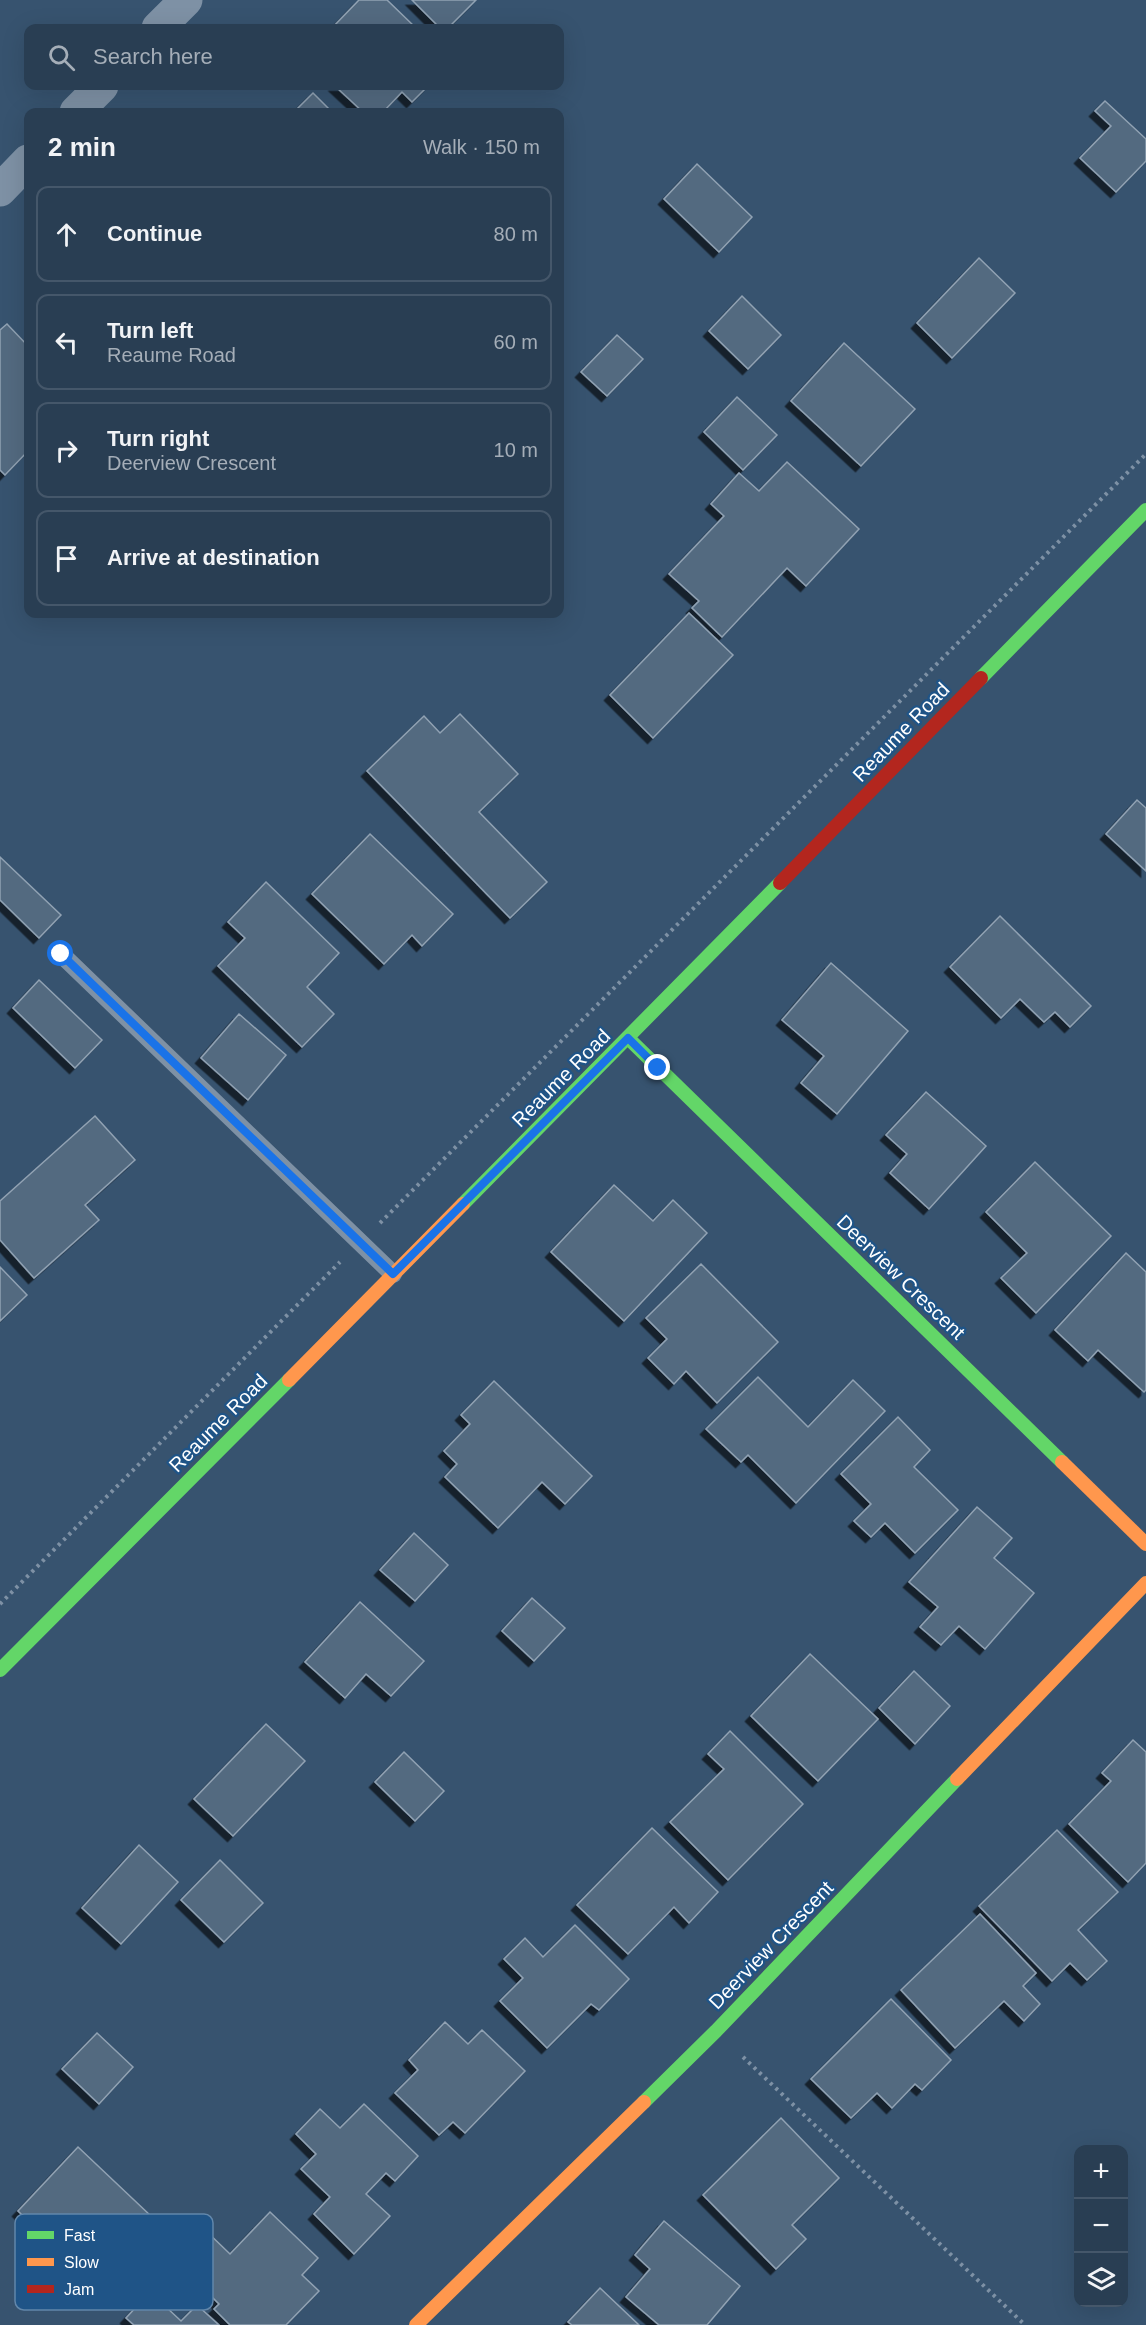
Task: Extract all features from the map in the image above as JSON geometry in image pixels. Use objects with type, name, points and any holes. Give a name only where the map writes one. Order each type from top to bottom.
[{"type":"street","points":[[162,24],[186,0]]},
{"type":"street","points":[[80,108],[98,90]]},
{"type":"street","points":[[0,190],[24,164]]},
{"type":"street","name":"Reaume Road","points":[[0,1670],[628,1038],[1146,510]]},
{"type":"street","name":"Deerview Crescent","points":[[628,1038],[1146,1544]]},
{"type":"street","name":"Deerview Crescent","points":[[416,2325],[716,2031],[1146,1583]]},
{"type":"lane","points":[[61,954],[362,1241],[393,1274]]},
{"type":"path","points":[[0,1604],[1146,454]]},
{"type":"path","points":[[716,2031],[1025,2325]]},
{"type":"building","points":[[359,0],[387,0],[412,24],[336,24]]},
{"type":"building","points":[[412,0],[476,0],[452,24],[436,24]]},
{"type":"building","points":[[339,90],[424,90],[412,102],[402,92],[387,108],[359,108]]},
{"type":"building","points":[[313,93],[328,108],[298,108]]},
{"type":"building","points":[[1105,101],[1146,139],[1146,161],[1116,192],[1080,158],[1111,126],[1095,111]]},
{"type":"building","points":[[697,164],[752,217],[719,252],[664,199]]},
{"type":"building","points":[[979,258],[1015,293],[952,358],[917,323]]},
{"type":"building","points":[[742,296],[781,335],[748,369],[709,331]]},
{"type":"building","points":[[7,324],[24,342],[24,455],[5,475],[0,470],[0,330]]},
{"type":"building","points":[[617,335],[643,359],[607,396],[581,372]]},
{"type":"building","points":[[844,343],[915,409],[861,466],[791,401]]},
{"type":"building","points":[[737,397],[777,435],[743,470],[704,432]]},
{"type":"building","points":[[787,462],[859,529],[806,586],[787,568],[722,637],[692,608],[699,601],[669,574],[724,516],[711,504],[739,473],[759,491]]},
{"type":"building","points":[[689,613],[733,655],[653,738],[610,695]]},
{"type":"building","points":[[460,714],[518,774],[479,812],[547,882],[510,918],[367,771],[424,716],[440,733]]},
{"type":"building","points":[[1137,800],[1146,808],[1146,871],[1106,834]]},
{"type":"building","points":[[370,834],[453,914],[422,946],[412,935],[384,964],[312,894]]},
{"type":"building","points":[[0,857],[61,915],[39,938],[0,900]]},
{"type":"building","points":[[266,882],[339,953],[307,987],[334,1014],[302,1047],[218,966],[245,938],[228,922]]},
{"type":"building","points":[[1000,916],[1091,1006],[1070,1027],[1055,1012],[1044,1022],[1020,999],[1001,1018],[950,967]]},
{"type":"building","points":[[831,963],[908,1031],[837,1114],[801,1083],[824,1056],[782,1020]]},
{"type":"building","points":[[39,980],[102,1040],[75,1068],[13,1008]]},
{"type":"building","points":[[239,1014],[286,1055],[248,1100],[201,1058]]},
{"type":"building","points":[[926,1092],[986,1146],[929,1209],[890,1173],[907,1154],[886,1135]]},
{"type":"building","points":[[95,1116],[135,1160],[85,1205],[99,1220],[34,1278],[0,1240],[0,1201]]},
{"type":"building","points":[[1035,1162],[1111,1236],[1036,1313],[1001,1278],[1027,1253],[986,1212]]},
{"type":"building","points":[[614,1185],[653,1221],[673,1200],[707,1233],[624,1321],[551,1252]]},
{"type":"building","points":[[1126,1253],[1146,1272],[1146,1390],[1144,1392],[1098,1350],[1088,1361],[1055,1330]]},
{"type":"building","points":[[701,1264],[778,1342],[717,1403],[686,1371],[674,1384],[648,1358],[667,1339],[646,1318]]},
{"type":"building","points":[[0,1267],[27,1295],[0,1321]]},
{"type":"building","points":[[758,1377],[808,1427],[853,1380],[885,1411],[796,1503],[748,1455],[741,1462],[706,1429]]},
{"type":"building","points":[[494,1381],[592,1476],[565,1504],[542,1482],[498,1528],[445,1477],[457,1464],[444,1451],[470,1424],[461,1415]]},
{"type":"building","points":[[898,1417],[930,1450],[914,1467],[958,1510],[915,1553],[885,1523],[871,1537],[854,1521],[871,1504],[841,1474]]},
{"type":"building","points":[[977,1507],[1012,1538],[994,1558],[1034,1593],[985,1649],[959,1626],[941,1645],[920,1627],[938,1607],[909,1582]]},
{"type":"building","points":[[414,1533],[448,1565],[415,1601],[380,1570]]},
{"type":"building","points":[[532,1598],[565,1628],[534,1661],[502,1631]]},
{"type":"building","points":[[360,1602],[424,1661],[391,1696],[366,1674],[345,1698],[305,1662]]},
{"type":"building","points":[[810,1654],[878,1719],[818,1781],[751,1716]]},
{"type":"building","points":[[914,1671],[950,1706],[915,1744],[879,1708]]},
{"type":"building","points":[[266,1724],[305,1761],[233,1836],[194,1799]]},
{"type":"building","points":[[730,1731],[803,1804],[728,1880],[670,1822],[724,1769],[708,1754]]},
{"type":"building","points":[[1133,1740],[1146,1752],[1146,1863],[1128,1882],[1069,1824],[1111,1781],[1102,1773]]},
{"type":"building","points":[[404,1752],[444,1791],[415,1821],[375,1782]]},
{"type":"building","points":[[652,1828],[718,1892],[689,1923],[674,1907],[628,1954],[577,1905]]},
{"type":"building","points":[[1057,1830],[1118,1892],[1078,1930],[1107,1961],[1087,1980],[1070,1963],[1052,1981],[979,1906]]},
{"type":"building","points":[[139,1845],[178,1882],[121,1944],[82,1908]]},
{"type":"building","points":[[220,1860],[263,1903],[224,1942],[181,1900]]},
{"type":"building","points":[[980,1914],[1036,1973],[1023,1986],[1040,2004],[1024,2021],[1004,2001],[955,2048],[901,1990]]},
{"type":"building","points":[[575,1925],[629,1979],[599,2010],[591,2004],[547,2048],[500,2001],[523,1978],[504,1959],[525,1938],[543,1957]]},
{"type":"building","points":[[891,1999],[951,2060],[922,2090],[915,2084],[892,2108],[877,2093],[851,2118],[811,2079]]},
{"type":"building","points":[[445,2022],[468,2044],[482,2030],[525,2071],[465,2133],[453,2122],[439,2135],[395,2093],[418,2070],[409,2060]]},
{"type":"building","points":[[97,2033],[133,2067],[99,2104],[62,2069]]},
{"type":"building","points":[[364,2104],[418,2156],[395,2181],[386,2173],[366,2194],[390,2216],[354,2254],[314,2214],[330,2197],[301,2169],[316,2154],[296,2134],[320,2109],[340,2128]]},
{"type":"building","points":[[781,2118],[839,2178],[792,2225],[806,2239],[776,2269],[703,2195]]},
{"type":"building","points":[[78,2147],[149,2214],[21,2214],[18,2211]]},
{"type":"building","points":[[270,2212],[318,2258],[302,2275],[319,2291],[286,2325],[230,2325],[214,2309],[219,2304],[213,2298],[213,2238],[230,2254]]},
{"type":"building","points":[[664,2221],[740,2286],[707,2325],[659,2325],[626,2297],[650,2269],[635,2255]]},
{"type":"building","points":[[600,2288],[639,2325],[572,2325],[568,2322]]},
{"type":"building","points":[[133,2310],[169,2310],[181,2321],[192,2310],[202,2310],[219,2325],[134,2325],[126,2318]]},
{"type":"traffic: fast","points":[[981,678],[1146,510]]},
{"type":"traffic: fast","points":[[463,1204],[780,883]]},
{"type":"traffic: fast","points":[[628,1038],[1062,1462]]},
{"type":"traffic: fast","points":[[0,1670],[289,1380]]},
{"type":"traffic: fast","points":[[644,2102],[716,2031],[957,1779]]},
{"type":"traffic: slow","points":[[289,1380],[463,1204]]},
{"type":"traffic: slow","points":[[1062,1462],[1146,1544]]},
{"type":"traffic: slow","points":[[957,1779],[1146,1583]]},
{"type":"traffic: slow","points":[[416,2325],[644,2102]]},
{"type":"traffic: jam","points":[[780,883],[981,678]]},
{"type":"route","points":[[61,954],[362,1241],[393,1274],[628,1038],[658,1068]]}]
